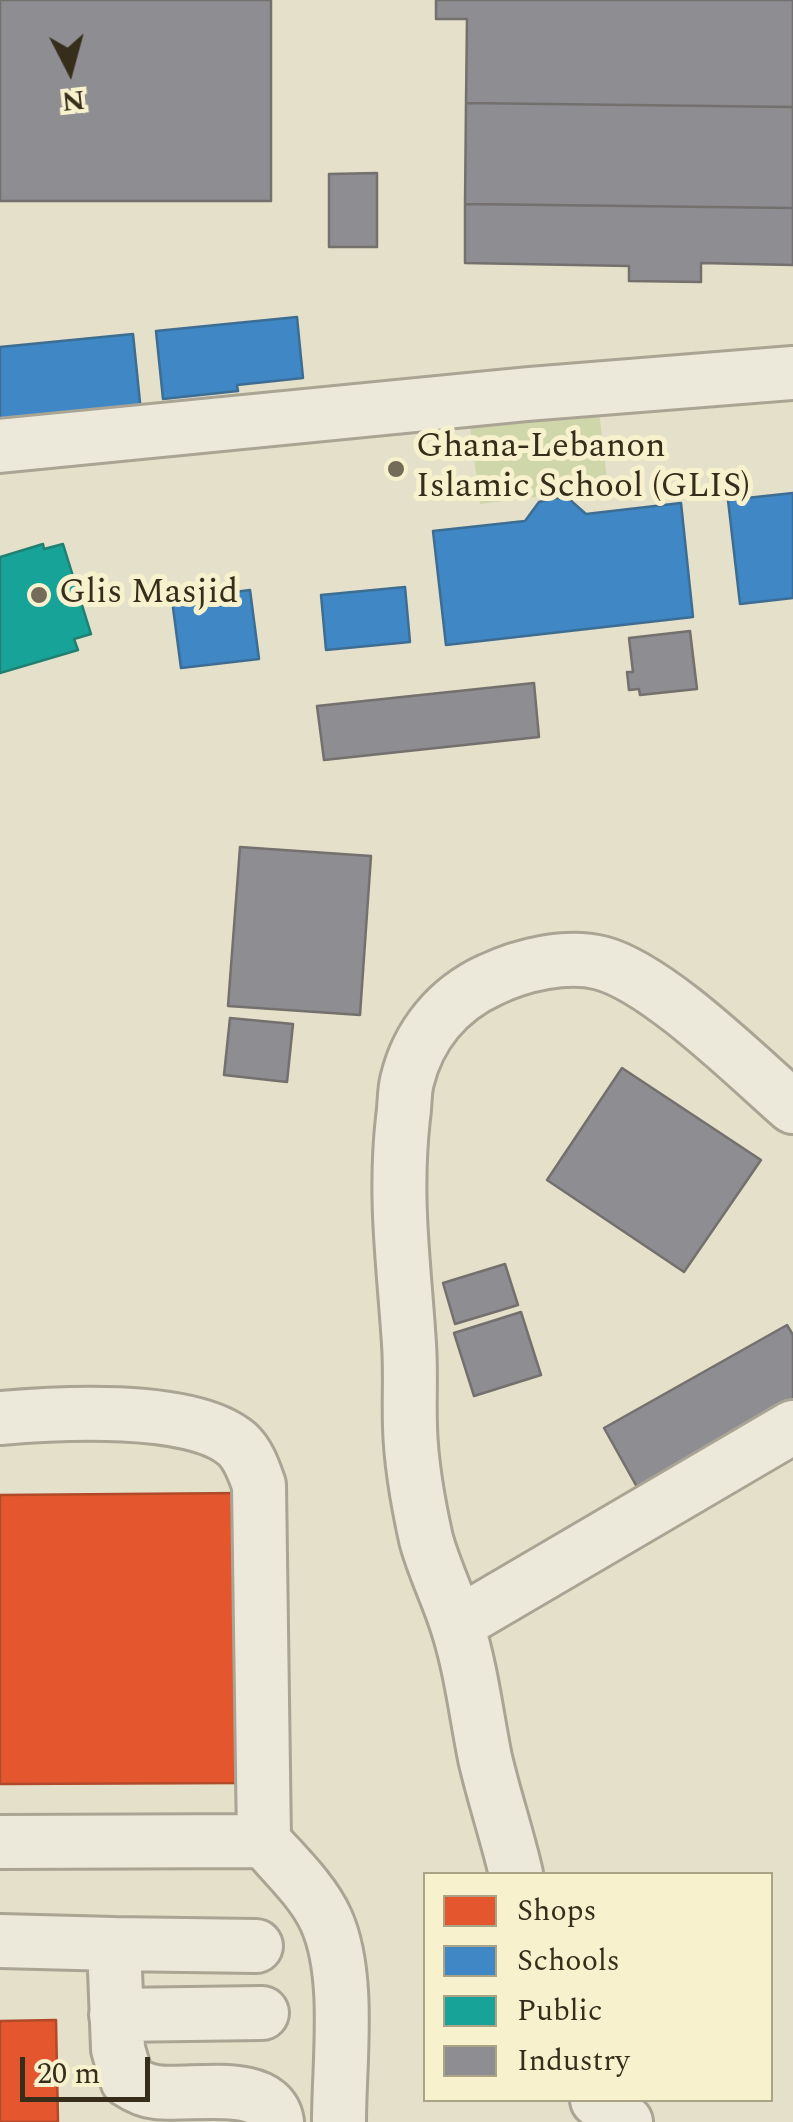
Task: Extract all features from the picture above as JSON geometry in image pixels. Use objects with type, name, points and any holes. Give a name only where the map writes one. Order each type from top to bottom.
[{"type":"lane","points":[[0,446],[528,394],[793,373]]},
{"type":"lane","points":[[515,1872],[485,1757],[478,1706],[457,1624],[427,1541],[415,1481],[408,1326],[397,1212],[407,1081],[439,1016],[464,993],[519,969],[564,960],[600,962],[633,978],[683,1012],[793,1107]]},
{"type":"lane","points":[[0,1418],[138,1415],[202,1426],[236,1444],[252,1465],[258,1485],[264,1841],[314,1899],[327,1922],[337,1958],[339,2122]]},
{"type":"lane","points":[[457,1624],[793,1427]]},
{"type":"lane","points":[[0,1842],[264,1841]]},
{"type":"lane","points":[[0,1940],[256,1946]]},
{"type":"lane","points":[[114,1944],[120,2066],[127,2080],[155,2092],[247,2094],[264,2098],[275,2110],[276,2122]]},
{"type":"lane","points":[[116,2015],[262,2013]]},
{"type":"lane","points":[[599,2102],[626,2122]]},
{"type":"green space","points":[[599,411],[608,488],[480,504],[470,427]]},
{"type":"building: Shops","points":[[242,1493],[243,1783],[0,1784],[0,1495]]},
{"type":"building: Shops","points":[[56,2020],[58,2122],[0,2122],[0,2021]]},
{"type":"building: Schools","points":[[297,317],[303,378],[237,385],[238,391],[163,399],[156,331]]},
{"type":"building: Schools","points":[[133,334],[142,422],[0,435],[0,347]]},
{"type":"building: Schools","points":[[793,493],[793,598],[740,604],[728,500]]},
{"type":"building: Schools","points":[[569,499],[586,514],[681,503],[693,617],[446,645],[433,531],[525,521],[539,502]]},
{"type":"building: Schools","points":[[405,587],[410,642],[326,650],[321,595]]},
{"type":"building: Schools","points":[[250,590],[259,659],[181,668],[172,600]]},
{"type":"building: Public","name":"Glis Masjid","points":[[43,544],[44,549],[63,544],[91,634],[74,639],[78,650],[0,673],[0,557]]},
{"type":"building: Industry","points":[[0,0],[271,0],[271,201],[0,201]]},
{"type":"building: Industry","points":[[436,0],[793,0],[793,107],[466,103],[467,19],[436,19]]},
{"type":"building: Industry","points":[[466,103],[793,107],[793,208],[465,204]]},
{"type":"building: Industry","points":[[377,173],[377,247],[329,247],[329,174]]},
{"type":"building: Industry","points":[[465,204],[793,208],[793,265],[701,263],[701,282],[629,281],[629,266],[465,263]]},
{"type":"building: Industry","points":[[690,631],[697,689],[640,695],[639,689],[629,690],[627,672],[633,672],[629,638]]},
{"type":"building: Industry","points":[[534,683],[539,737],[324,760],[317,706]]},
{"type":"building: Industry","points":[[240,847],[371,856],[360,1015],[228,1006]]},
{"type":"building: Industry","points":[[230,1018],[293,1024],[287,1082],[224,1075]]},
{"type":"building: Industry","points":[[622,1068],[761,1160],[684,1272],[547,1180]]},
{"type":"building: Industry","points":[[505,1264],[518,1305],[455,1324],[443,1283]]},
{"type":"building: Industry","points":[[521,1312],[541,1375],[474,1396],[454,1333]]},
{"type":"building: Industry","points":[[787,1325],[793,1335],[793,1411],[642,1496],[604,1428]]},
{"type":"place","name":"Ghana-Lebanon Islamic School (GLIS)","points":[[396,469]]},
{"type":"place","name":"Glis Masjid","points":[[39,595]]}]
